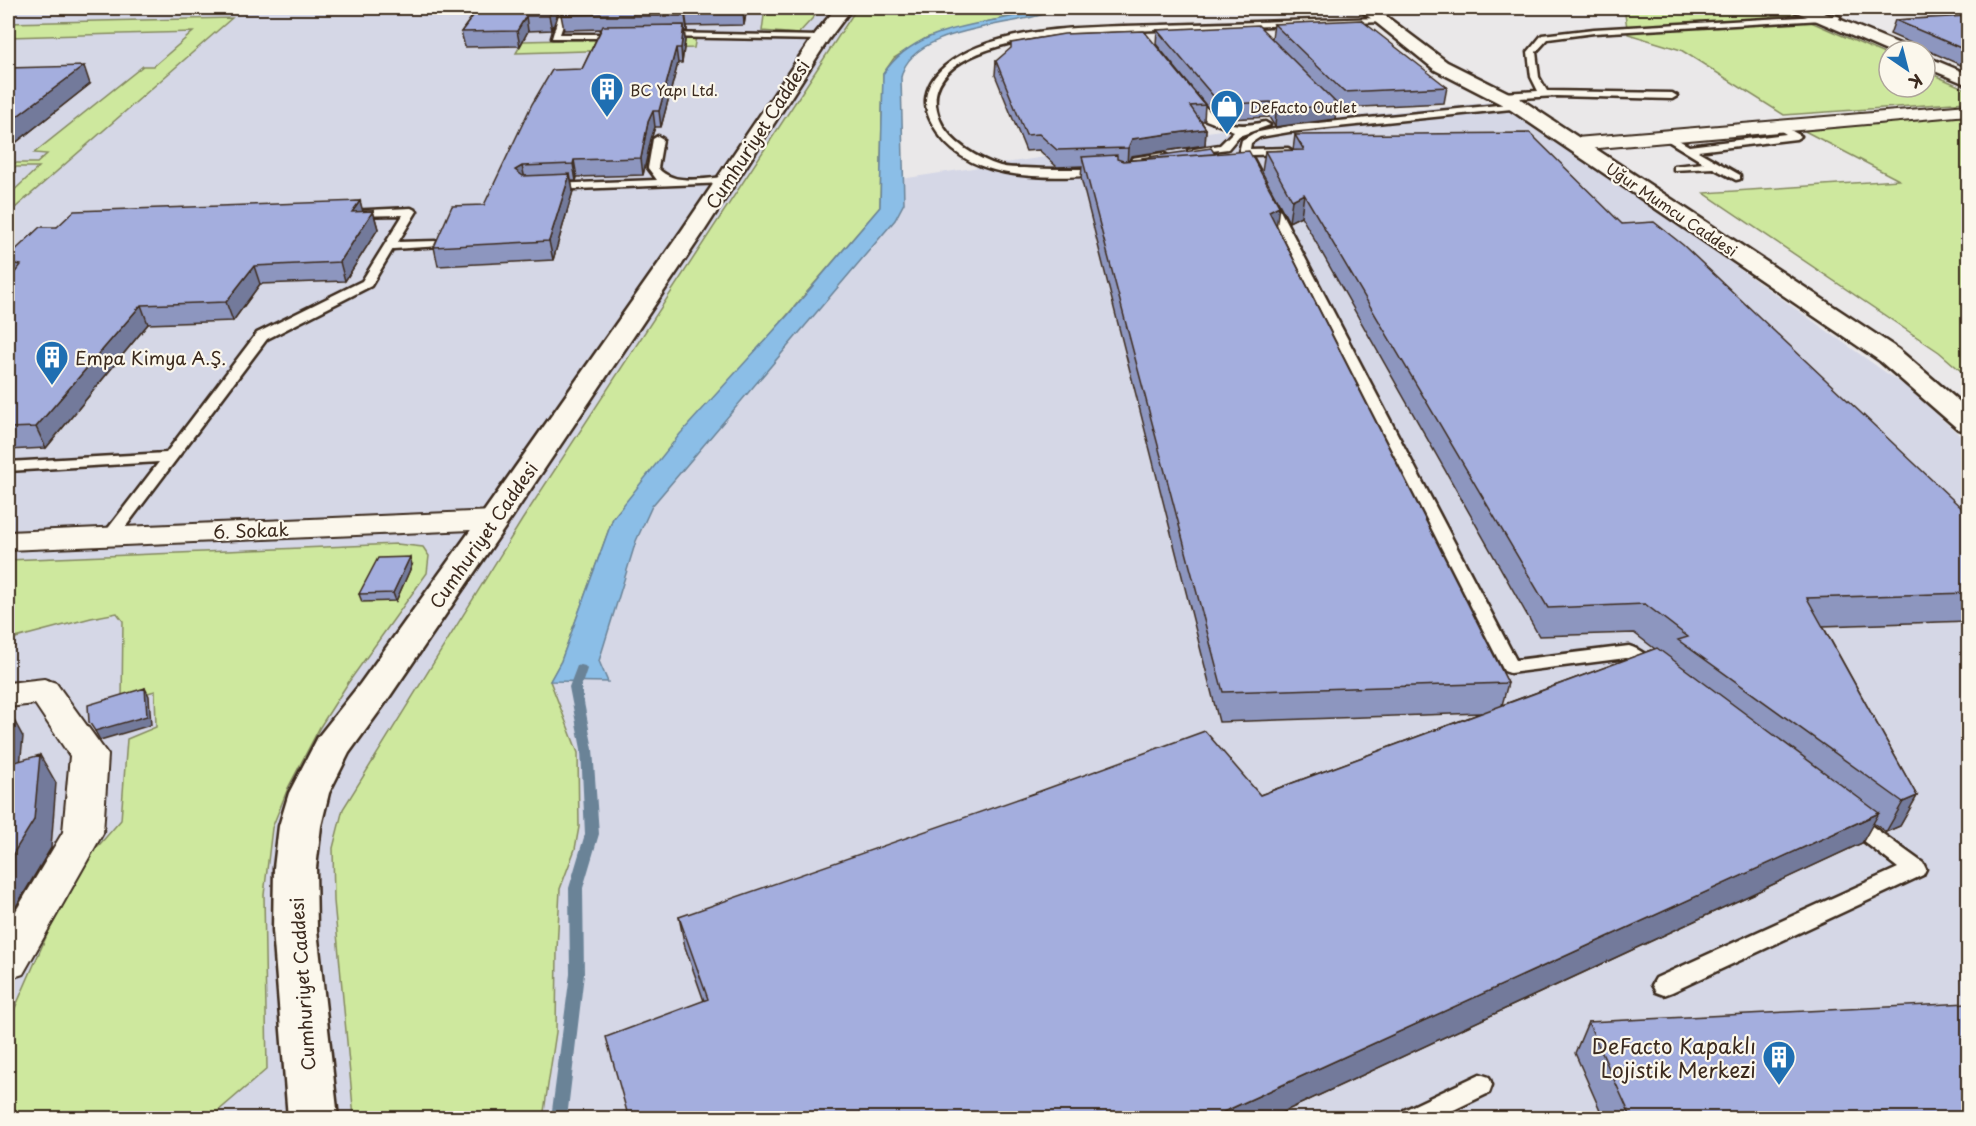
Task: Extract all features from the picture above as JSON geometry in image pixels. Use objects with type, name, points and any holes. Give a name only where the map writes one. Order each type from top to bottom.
[{"type":"street","name":"Cumhuriyet Caddesi","points":[[313,1119],[295,930],[295,868],[300,826],[309,793],[332,747],[494,520],[821,38],[844,8]]},
{"type":"street","name":"Uğur Mumcu Caddesi","points":[[1366,8],[1441,66],[1510,101],[1889,355],[1968,423]]},
{"type":"street","points":[[1800,8],[1828,17],[1877,40]]},
{"type":"street","points":[[1937,66],[1968,80]]},
{"type":"street","points":[[1576,144],[1968,110]]},
{"type":"street","name":"6. Sokak","points":[[8,541],[494,520]]},
{"type":"street","points":[[8,695],[44,691],[89,755],[83,833],[8,961]]},
{"type":"lane","points":[[565,8],[555,36],[627,36]]},
{"type":"lane","points":[[1544,94],[1535,77],[1532,52],[1545,37],[1828,17]]},
{"type":"lane","points":[[1260,34],[1353,30],[1382,22]]},
{"type":"lane","points":[[1169,155],[1136,160],[1133,170],[1052,174],[998,169],[963,151],[938,129],[931,116],[931,88],[958,60],[981,50],[1038,35],[1382,22]]},
{"type":"lane","points":[[651,35],[821,38]]},
{"type":"lane","points":[[1038,35],[1076,41]]},
{"type":"lane","points":[[1188,92],[1209,118],[1241,130]]},
{"type":"lane","points":[[1667,681],[1629,652],[1510,667],[1246,162],[1246,142],[1257,135],[1289,129],[1510,101],[1544,94],[1672,96]]},
{"type":"lane","points":[[1482,98],[1510,101]]},
{"type":"lane","points":[[1180,154],[1224,147],[1228,138],[1241,130],[1293,120],[1441,103]]},
{"type":"lane","points":[[1687,149],[1796,136],[1778,126]]},
{"type":"lane","points":[[1665,136],[1736,177]]},
{"type":"lane","points":[[658,139],[652,168],[660,177],[672,182]]},
{"type":"lane","points":[[1246,162],[1304,150]]},
{"type":"lane","points":[[1678,168],[1714,165]]},
{"type":"lane","points":[[1066,182],[1148,175]]},
{"type":"lane","points":[[537,187],[726,180]]},
{"type":"lane","points":[[111,535],[261,336],[367,283],[411,211],[341,213]]},
{"type":"lane","points":[[389,246],[437,244]]},
{"type":"lane","points":[[8,467],[168,457]]},
{"type":"lane","points":[[1664,985],[1915,869],[1839,812]]},
{"type":"lane","points":[[1413,1119],[1479,1086]]},
{"type":"shaded area","points":[[8,8],[1023,8],[907,26],[862,185],[1234,128],[1502,101],[1909,389],[1968,443],[1968,1118],[8,1118]]},
{"type":"green space","points":[[765,8],[822,8],[798,34],[762,31]]},
{"type":"green space","points":[[857,8],[1046,8],[926,38],[894,58],[883,74],[880,207],[613,518],[561,661],[550,681],[578,753],[579,827],[575,849],[560,889],[556,1032],[543,1118],[354,1118],[334,901],[333,848],[343,809],[522,520]]},
{"type":"green space","points":[[1624,8],[1779,8],[1877,51],[1877,99],[1937,99],[1937,76],[1968,90],[1968,102],[1784,115],[1681,50],[1628,34]]},
{"type":"green space","points":[[232,18],[8,214],[8,196],[39,167],[8,167],[8,163],[37,163],[47,154],[34,153],[143,66],[154,66],[193,32],[8,37],[8,23]]},
{"type":"green space","points":[[696,37],[694,48],[516,53],[523,41]]},
{"type":"green space","points":[[1968,113],[1968,377],[1939,352],[1704,193],[1899,180],[1797,127]]},
{"type":"green space","points":[[397,544],[423,547],[429,556],[427,573],[348,683],[320,727],[288,788],[272,828],[264,895],[267,1069],[210,1118],[8,1118],[8,1024],[78,864],[121,820],[127,739],[156,727],[155,691],[122,700],[123,621],[117,613],[8,640],[8,560]]},
{"type":"water","points":[[1046,8],[1060,8],[1042,15],[946,37],[925,47],[909,60],[901,77],[904,203],[895,220],[652,506],[636,541],[599,661],[608,682],[550,681],[561,661],[613,518],[680,434],[788,315],[880,207],[883,74],[908,48],[940,33]]},
{"type":"building","points":[[479,8],[553,8],[549,16],[526,16],[517,31],[461,32]]},
{"type":"building","points":[[564,8],[743,8],[743,10],[685,12],[685,16],[561,15]]},
{"type":"building","points":[[1968,16],[1968,51],[1895,20]]},
{"type":"building","points":[[1361,20],[1447,87],[1344,92],[1274,24]]},
{"type":"building","points":[[684,25],[681,48],[676,48],[659,111],[653,111],[648,122],[641,158],[574,160],[573,164],[522,166],[515,170],[523,176],[570,174],[549,241],[434,247],[452,206],[484,205],[532,104],[552,70],[582,69],[603,26]]},
{"type":"building","points":[[1258,25],[1337,104],[1276,111],[1271,102],[1230,104],[1215,98],[1157,30]]},
{"type":"building","points":[[1144,31],[1205,105],[1190,106],[1206,129],[1132,139],[1128,148],[1057,150],[1039,134],[1026,135],[996,61],[1011,48],[1011,43],[1064,34]]},
{"type":"building","points":[[84,66],[8,123],[8,68]]},
{"type":"building","points":[[1530,133],[1622,224],[1654,222],[1683,245],[1968,514],[1968,593],[1807,598],[1917,796],[1903,802],[1678,640],[1688,637],[1645,604],[1548,608],[1304,194],[1292,200],[1265,151],[1304,150],[1295,135]]},
{"type":"building","points":[[1211,148],[1215,154],[1142,159],[1142,158]]},
{"type":"building","points":[[1249,151],[1279,206],[1269,211],[1508,683],[1223,692],[1082,157],[1117,155],[1117,159],[1123,161]]},
{"type":"building","name":"Empa Kimya A.Ş.","points":[[360,201],[352,212],[373,211],[340,262],[254,266],[226,302],[141,305],[36,427],[8,428],[8,281],[21,265],[8,264],[8,257],[40,227],[57,227],[74,211]]},
{"type":"building","points":[[410,557],[393,593],[359,594],[378,558]]},
{"type":"building","points":[[1657,648],[1879,813],[1208,1119],[629,1119],[606,1037],[708,999],[679,917],[1205,731],[1260,795]]},
{"type":"building","points":[[145,688],[147,716],[95,731],[89,722],[88,705]]},
{"type":"building","points":[[40,755],[34,820],[8,862],[8,764]]},
{"type":"building","name":"DeFacto Kapaklı Lojistik Merkezi","points":[[1968,1003],[1968,1119],[1632,1119],[1588,1022]]},
{"type":"waterway","points":[[559,1118],[577,974],[576,888],[592,834],[587,749],[575,687],[581,669]]},
{"type":"place","name":"BC Yapı Ltd.","points":[[607,118]]},
{"type":"place","name":"DeFacto Outlet","points":[[1227,135]]},
{"type":"place","name":"Empa Kimya A.Ş.","points":[[52,386]]},
{"type":"place","name":"DeFacto Kapaklı Lojistik Merkezi","points":[[1779,1086]]}]
